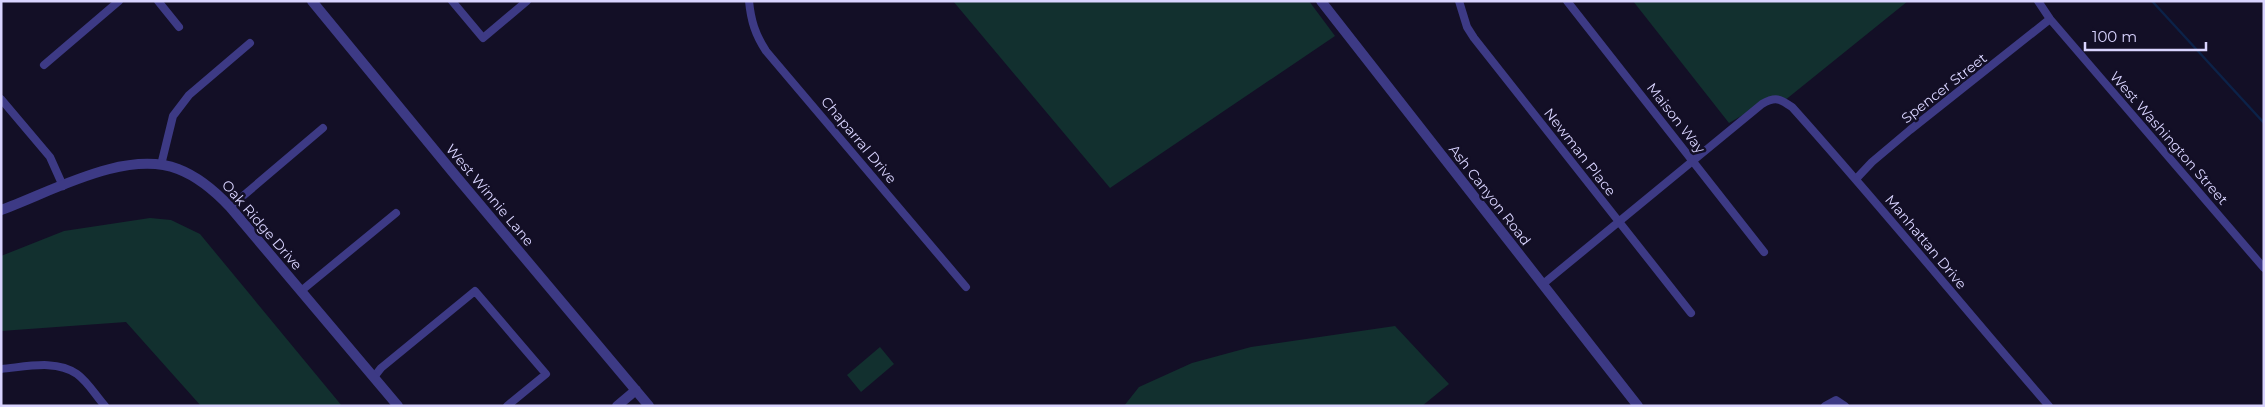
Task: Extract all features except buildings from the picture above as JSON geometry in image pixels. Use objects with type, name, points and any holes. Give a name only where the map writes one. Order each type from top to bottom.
[{"type":"street","points":[[44,65],[119,1]]},
{"type":"street","points":[[158,1],[179,27]]},
{"type":"street","name":"West Winnie Lane","points":[[312,1],[649,406]]},
{"type":"street","points":[[452,1],[483,38],[527,1]]},
{"type":"street","name":"Chaparral Drive","points":[[750,1],[752,25],[756,36],[766,51],[966,287]]},
{"type":"street","name":"Ash Canyon Road","points":[[1321,1],[1638,406]]},
{"type":"street","name":"Newman Place","points":[[1459,1],[1467,27],[1474,38],[1690,313]]},
{"type":"street","name":"Maison Way","points":[[1567,1],[1764,252]]},
{"type":"street","name":"West Washington Street","points":[[2038,1],[2050,19],[2264,268]]},
{"type":"street","name":"Spencer Street","points":[[1856,178],[1910,130],[2050,19]]},
{"type":"street","points":[[161,165],[173,116],[189,95],[250,43]]},
{"type":"street","name":"Manhattan Drive","points":[[1693,160],[1772,98],[1779,99],[1792,107],[1856,178],[2049,406]]},
{"type":"street","points":[[1,99],[50,157],[63,186]]},
{"type":"street","points":[[230,207],[323,128]]},
{"type":"street","points":[[1543,284],[1693,160]]},
{"type":"street","name":"Oak Ridge Drive","points":[[1,210],[107,170],[131,164],[161,165],[176,168],[212,188],[230,207],[398,406]]},
{"type":"street","points":[[301,291],[396,213]]},
{"type":"street","points":[[374,377],[381,368],[475,291],[546,374],[507,406]]},
{"type":"street","points":[[1,369],[56,365],[68,368],[79,375],[105,406]]},
{"type":"street","points":[[617,406],[636,390]]},
{"type":"street","points":[[1825,406],[1836,400],[1845,406]]},
{"type":"green space","points":[[953,1],[1309,1],[1335,36],[1110,188]]},
{"type":"green space","points":[[1633,1],[1908,1],[1784,101],[1762,104],[1729,123]]},
{"type":"green space","points":[[150,218],[171,220],[200,234],[342,406],[201,406],[126,322],[1,331],[1,256],[64,231]]},
{"type":"green space","points":[[1395,326],[1449,384],[1422,406],[1124,406],[1139,387],[1192,363],[1251,347]]},
{"type":"green space","points":[[880,347],[894,364],[861,392],[847,375]]},
{"type":"waterway","points":[[2152,1],[2264,123]]}]
